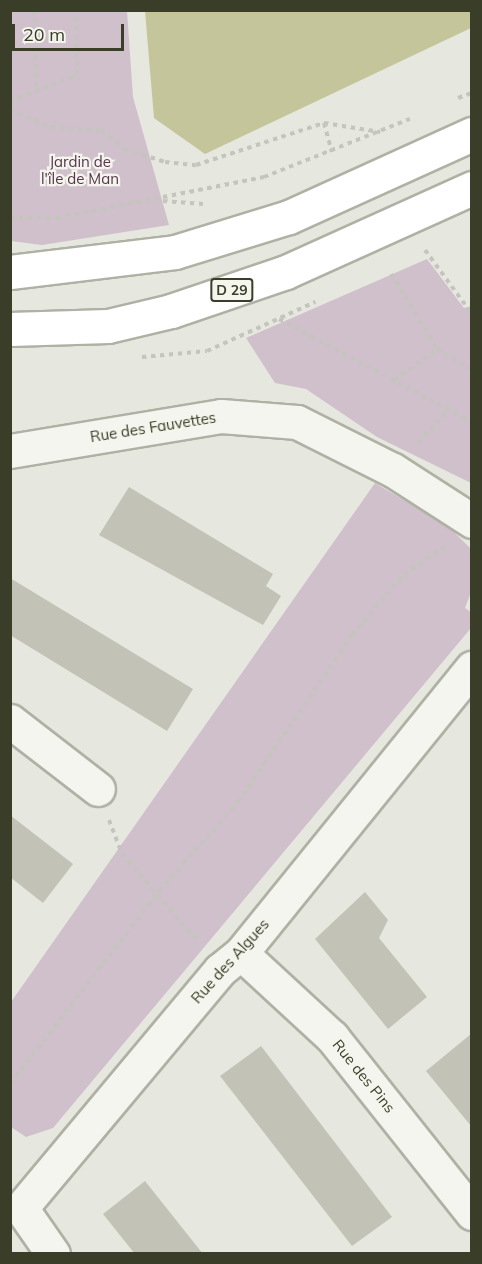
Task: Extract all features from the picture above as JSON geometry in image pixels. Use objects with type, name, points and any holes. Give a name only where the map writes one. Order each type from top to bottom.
[{"type":"main road","points":[[12,272],[175,252],[289,217],[471,134]]},
{"type":"main road","name":"D 29","points":[[10,329],[108,326],[171,311],[286,272],[471,188]]},
{"type":"street","name":"Rue des Fauvettes","points":[[10,451],[221,416],[297,422],[393,470]]},
{"type":"street","points":[[393,470],[462,532]]},
{"type":"street","name":"Rue des Algues","points":[[53,1254],[16,1201],[231,962],[471,668]]},
{"type":"street","points":[[10,721],[98,789]]},
{"type":"street","name":"Rue des Pins","points":[[231,962],[332,1037],[471,1213]]},
{"type":"path","points":[[35,10],[36,91]]},
{"type":"path","points":[[10,101],[77,75],[76,10]]},
{"type":"path","points":[[451,101],[471,93]]},
{"type":"path","points":[[10,111],[51,127],[101,131],[125,148],[196,165],[324,123],[381,132]]},
{"type":"path","points":[[10,218],[57,218],[159,201],[196,186],[264,177],[332,152],[421,114]]},
{"type":"path","points":[[324,123],[332,152]]},
{"type":"path","points":[[425,250],[471,314]]},
{"type":"path","points":[[391,274],[436,349],[471,370]]},
{"type":"path","points":[[278,319],[471,422]]},
{"type":"path","points":[[394,380],[436,349]]},
{"type":"path","points":[[393,470],[449,411]]},
{"type":"path","points":[[10,1084],[159,891],[238,802],[352,635],[404,574],[462,532]]},
{"type":"path","points":[[98,789],[122,854],[231,962]]},
{"type":"green space","name":"Jardin de l'île de Man","points":[[11,10],[127,11],[133,97],[169,225],[42,245],[11,241]]},
{"type":"green space","points":[[427,259],[464,308],[471,306],[471,483],[377,437],[306,389],[275,383],[246,338]]},
{"type":"green space","points":[[375,483],[449,527],[471,549],[471,592],[465,608],[471,612],[471,628],[53,1128],[26,1137],[11,1127],[11,1002]]},
{"type":"shaded area","points":[[145,11],[471,11],[471,28],[205,154],[154,118]]},
{"type":"building","points":[[129,487],[273,574],[266,586],[281,596],[263,625],[99,535]]},
{"type":"building","points":[[10,578],[193,689],[167,731],[10,635]]},
{"type":"building","points":[[10,815],[73,864],[43,903],[10,877]]},
{"type":"building","points":[[365,892],[388,920],[379,938],[427,997],[388,1029],[315,939]]},
{"type":"building","points":[[471,1034],[471,1126],[426,1071]]},
{"type":"building","points":[[261,1046],[392,1217],[352,1246],[220,1076]]},
{"type":"building","points":[[145,1181],[203,1254],[135,1254],[103,1214]]}]
